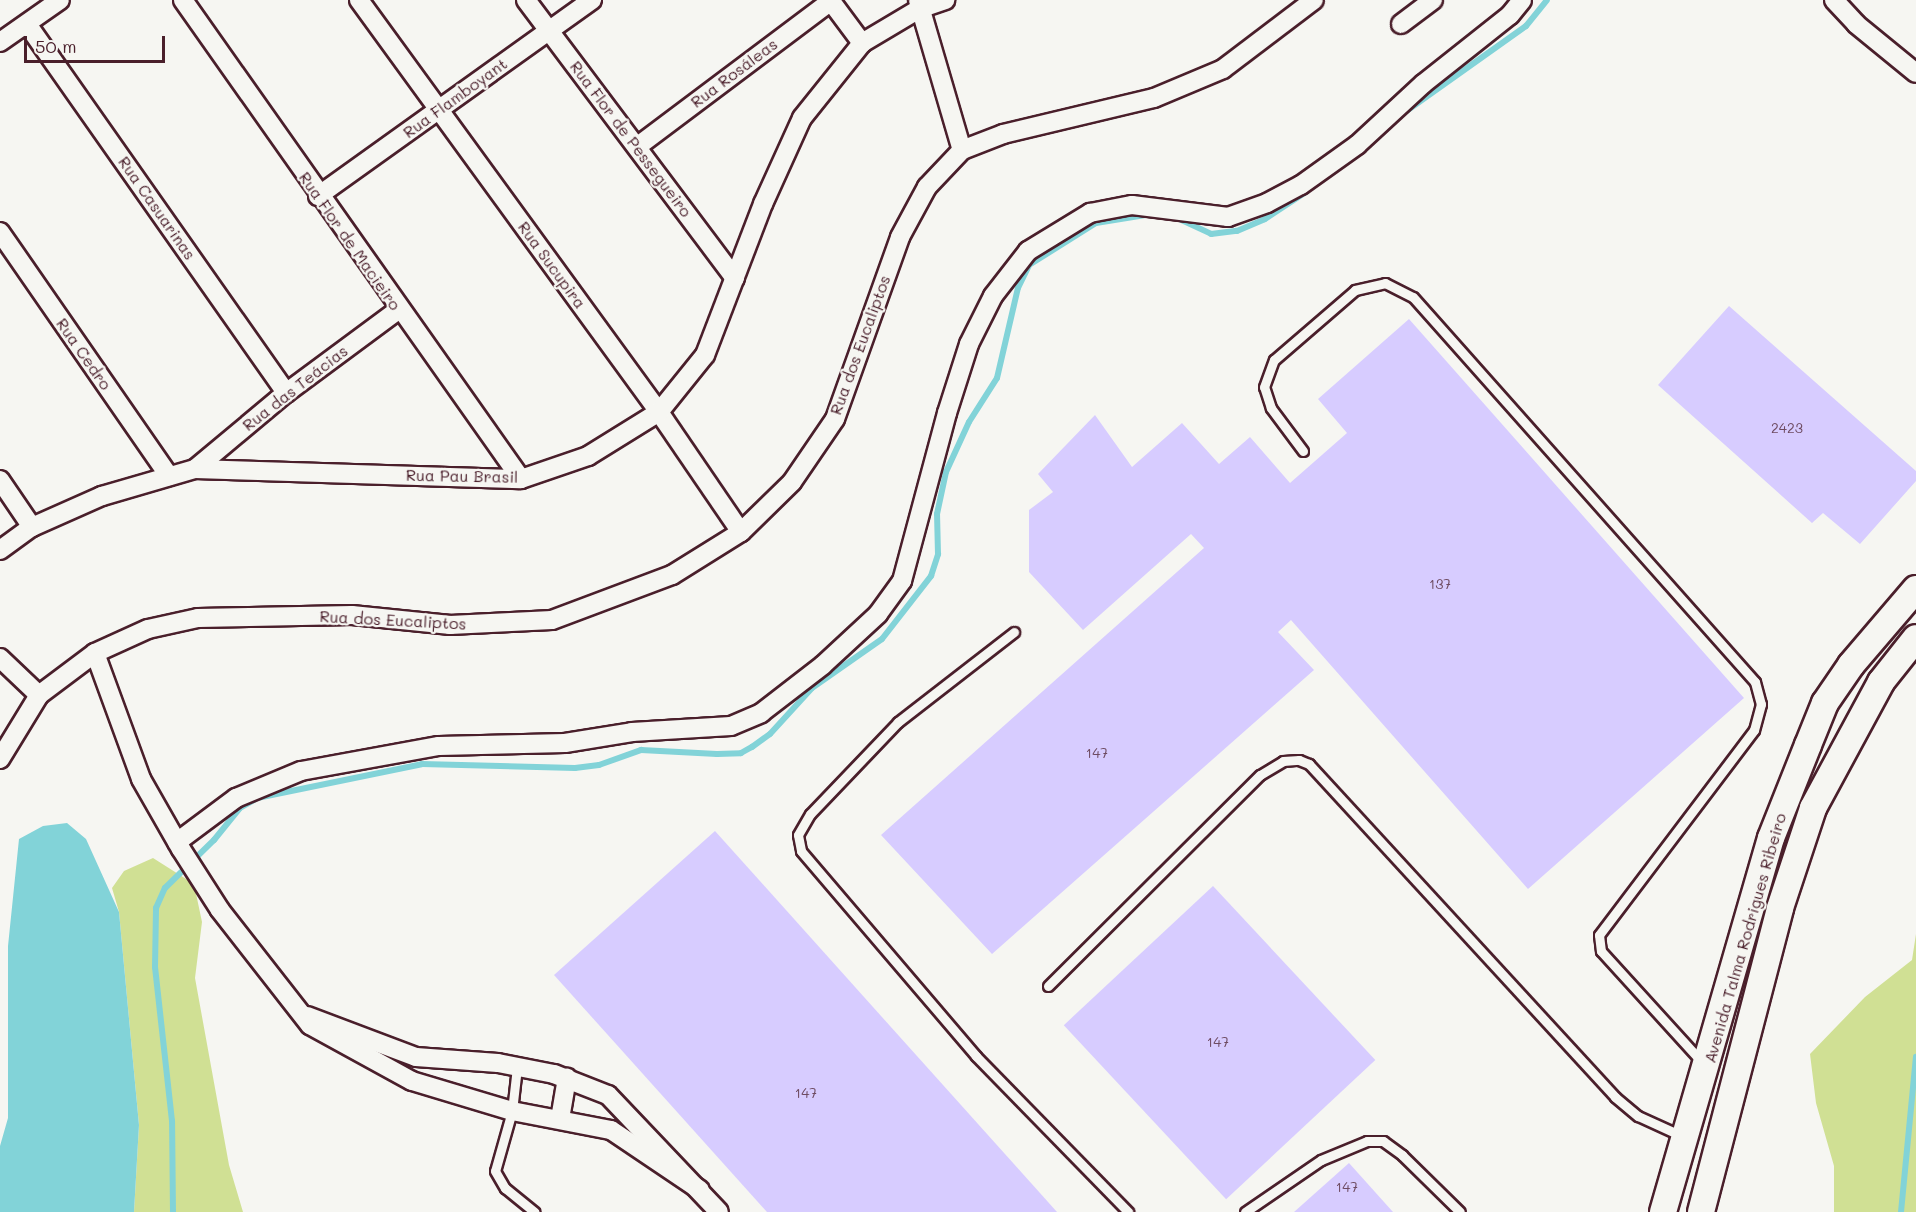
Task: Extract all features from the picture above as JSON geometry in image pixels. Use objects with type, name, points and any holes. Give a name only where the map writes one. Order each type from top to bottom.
[{"type":"main road","name":"Avenida Talma Rodrigues Ribeiro","points":[[1663,1212],[1687,1138],[1771,838],[1825,703],[1851,665],[1916,589]]},
{"type":"main road","name":"Avenida Talma Rodrigues Ribeiro","points":[[1701,1212],[1780,908],[1813,808],[1881,682],[1916,638]]},
{"type":"street","points":[[0,42],[60,0]]},
{"type":"street","name":"Rua Flor de Macieiro","points":[[183,0],[398,310],[521,479]]},
{"type":"street","name":"Rua Sucupira","points":[[359,0],[659,412],[741,532]]},
{"type":"street","name":"Rua Flor de Pessegueiro","points":[[526,0],[735,278]]},
{"type":"street","name":"Rua Flamboyant","points":[[318,196],[592,0]]},
{"type":"street","name":"Rua Pau Brasil","points":[[0,550],[32,526],[102,496],[195,469],[521,479],[588,456],[659,412],[705,355],[802,118],[862,43],[918,4],[945,0]]},
{"type":"street","name":"Rua dos Eucaliptos","points":[[0,759],[39,695],[95,653],[148,629],[198,618],[352,615],[450,624],[552,620],[672,575],[741,532],[792,482],[835,419],[900,237],[927,188],[962,150],[1003,134],[1154,98],[1224,69],[1314,0]]},
{"type":"street","points":[[1401,24],[1433,0]]},
{"type":"street","points":[[179,846],[236,798],[301,771],[439,746],[565,743],[632,732],[730,726],[761,713],[824,665],[870,621],[902,582],[941,434],[969,344],[993,296],[1028,251],[1090,213],[1132,205],[1228,217],[1301,185],[1357,146],[1423,84],[1510,15],[1522,0]]},
{"type":"street","points":[[1834,0],[1856,24],[1916,73]]},
{"type":"street","points":[[831,1],[862,43]]},
{"type":"street","name":"Rua Rosáleas","points":[[638,146],[831,1]]},
{"type":"street","points":[[918,4],[962,150]]},
{"type":"street","name":"Rua Casuarinas","points":[[27,24],[286,393]]},
{"type":"street","name":"Rua Cedro","points":[[0,232],[169,476]]},
{"type":"street","name":"Rua das Teácias","points":[[195,469],[286,393],[398,310]]},
{"type":"street","points":[[0,480],[32,526]]},
{"type":"street","points":[[95,653],[141,779],[179,846],[204,881],[220,909],[300,1013],[324,1036],[412,1080],[512,1111],[611,1130],[700,1190]]},
{"type":"street","points":[[0,658],[39,695]]},
{"type":"street","points":[[300,1013],[416,1057],[517,1067],[567,1078],[608,1095],[719,1212]]},
{"type":"street","points":[[560,1119],[567,1078]]},
{"type":"lane","points":[[1303,451],[1270,408],[1264,387],[1274,360],[1355,290],[1385,283],[1413,297],[1755,682],[1761,704],[1754,730],[1599,935],[1601,951],[1707,1066]]},
{"type":"lane","points":[[1014,632],[898,722],[810,814],[798,835],[801,851],[976,1056],[1128,1212]]},
{"type":"lane","points":[[1048,986],[1260,775],[1283,761],[1299,760],[1309,764],[1615,1097],[1638,1116],[1687,1138]]},
{"type":"lane","points":[[517,1067],[512,1111],[495,1171],[505,1188],[535,1212]]},
{"type":"lane","points":[[1245,1212],[1321,1160],[1367,1141],[1383,1141],[1402,1155],[1460,1212]]},
{"type":"green space","points":[[153,858],[194,884],[202,922],[195,978],[229,1165],[243,1212],[134,1212],[139,1125],[119,912],[112,888],[124,871]]},
{"type":"green space","points":[[1916,934],[1916,1212],[1834,1212],[1834,1166],[1816,1103],[1810,1054],[1865,997],[1912,960]]},
{"type":"water","points":[[67,823],[86,839],[119,912],[139,1125],[134,1212],[0,1212],[0,1146],[8,1118],[8,946],[19,839],[43,826]]},
{"type":"building","points":[[1729,306],[1916,471],[1916,481],[1860,544],[1823,513],[1812,523],[1658,385]]},
{"type":"building","points":[[1409,319],[1744,698],[1528,889],[1291,620],[1278,632],[1314,670],[992,954],[881,835],[1204,548],[1191,534],[1083,630],[1029,572],[1029,510],[1053,492],[1038,474],[1095,415],[1132,467],[1182,423],[1219,464],[1250,437],[1290,483],[1347,433],[1318,399]]},
{"type":"building","points":[[715,831],[1057,1212],[767,1212],[554,975]]},
{"type":"building","points":[[1213,886],[1375,1060],[1226,1199],[1064,1025]]},
{"type":"building","points":[[1349,1163],[1393,1212],[1294,1212]]},
{"type":"waterway","points":[[1405,112],[1526,26],[1547,0]]},
{"type":"waterway","points":[[1175,217],[1211,234],[1237,231],[1265,219],[1306,192]]},
{"type":"waterway","points":[[173,1212],[172,1121],[155,967],[156,908],[165,888],[214,840],[240,808],[257,798],[422,764],[575,768],[599,765],[641,750],[717,754],[741,753],[752,747],[770,734],[812,688],[882,639],[931,576],[938,554],[937,514],[946,472],[969,422],[997,378],[1018,288],[1029,265],[1096,223],[1145,215]]},
{"type":"waterway","points":[[1901,1212],[1916,1057]]}]
